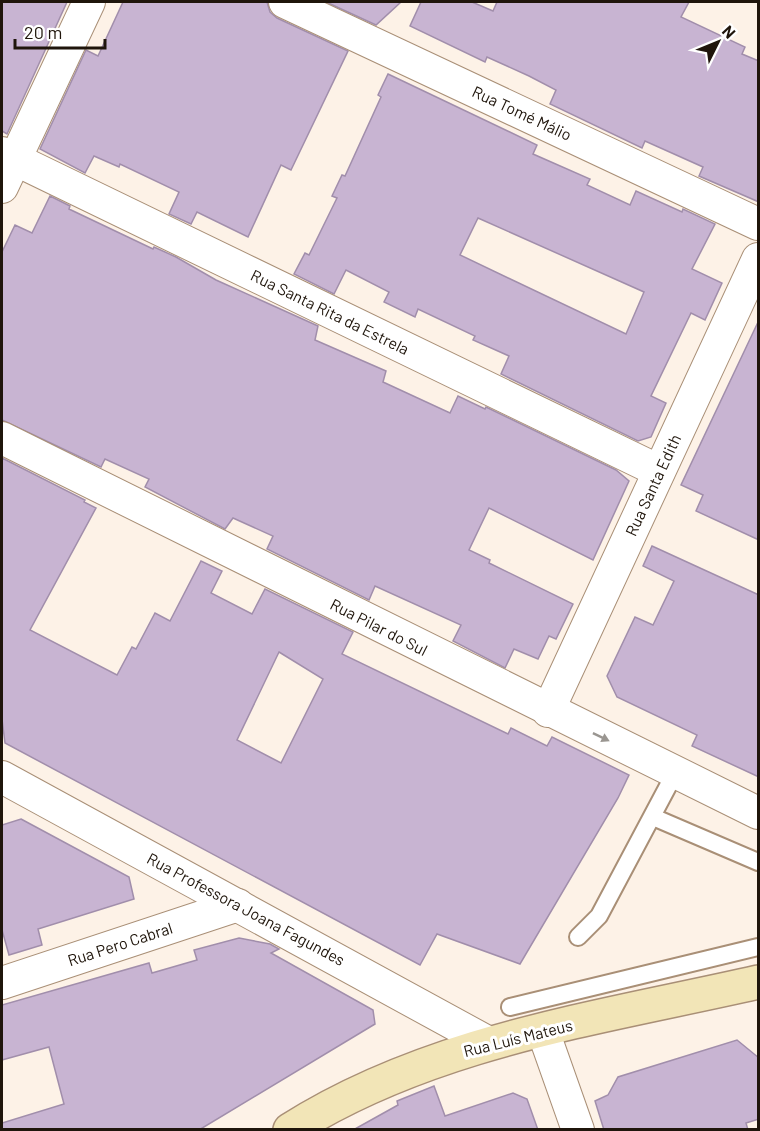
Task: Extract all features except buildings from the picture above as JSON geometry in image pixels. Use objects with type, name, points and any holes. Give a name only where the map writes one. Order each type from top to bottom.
[{"type":"main road","name":"Rua Luís Mateus","points":[[290,1130],[380,1082],[489,1042],[759,982]]},
{"type":"street","points":[[6,167],[89,2]]},
{"type":"street","name":"Rua Tomé Málio","points":[[285,2],[759,224]]},
{"type":"street","name":"Rua Santa Rita da Estrela","points":[[6,167],[659,471]]},
{"type":"street","name":"Rua Santa Edith","points":[[548,711],[759,259]]},
{"type":"street","name":"Rua Pilar do Sul","points":[[2,438],[548,711],[759,813]]},
{"type":"street","name":"Rua Professora Joana Fagundes","points":[[2,777],[489,1042]]},
{"type":"street","name":"Rua Pero Cabral","points":[[2,983],[238,905]]},
{"type":"street","points":[[543,1031],[578,1130]]},
{"type":"lane","points":[[579,937],[599,916],[675,773]]},
{"type":"lane","points":[[653,817],[759,862]]},
{"type":"lane","points":[[510,1007],[759,947]]},
{"type":"lane","points":[[687,964],[693,997]]}]
